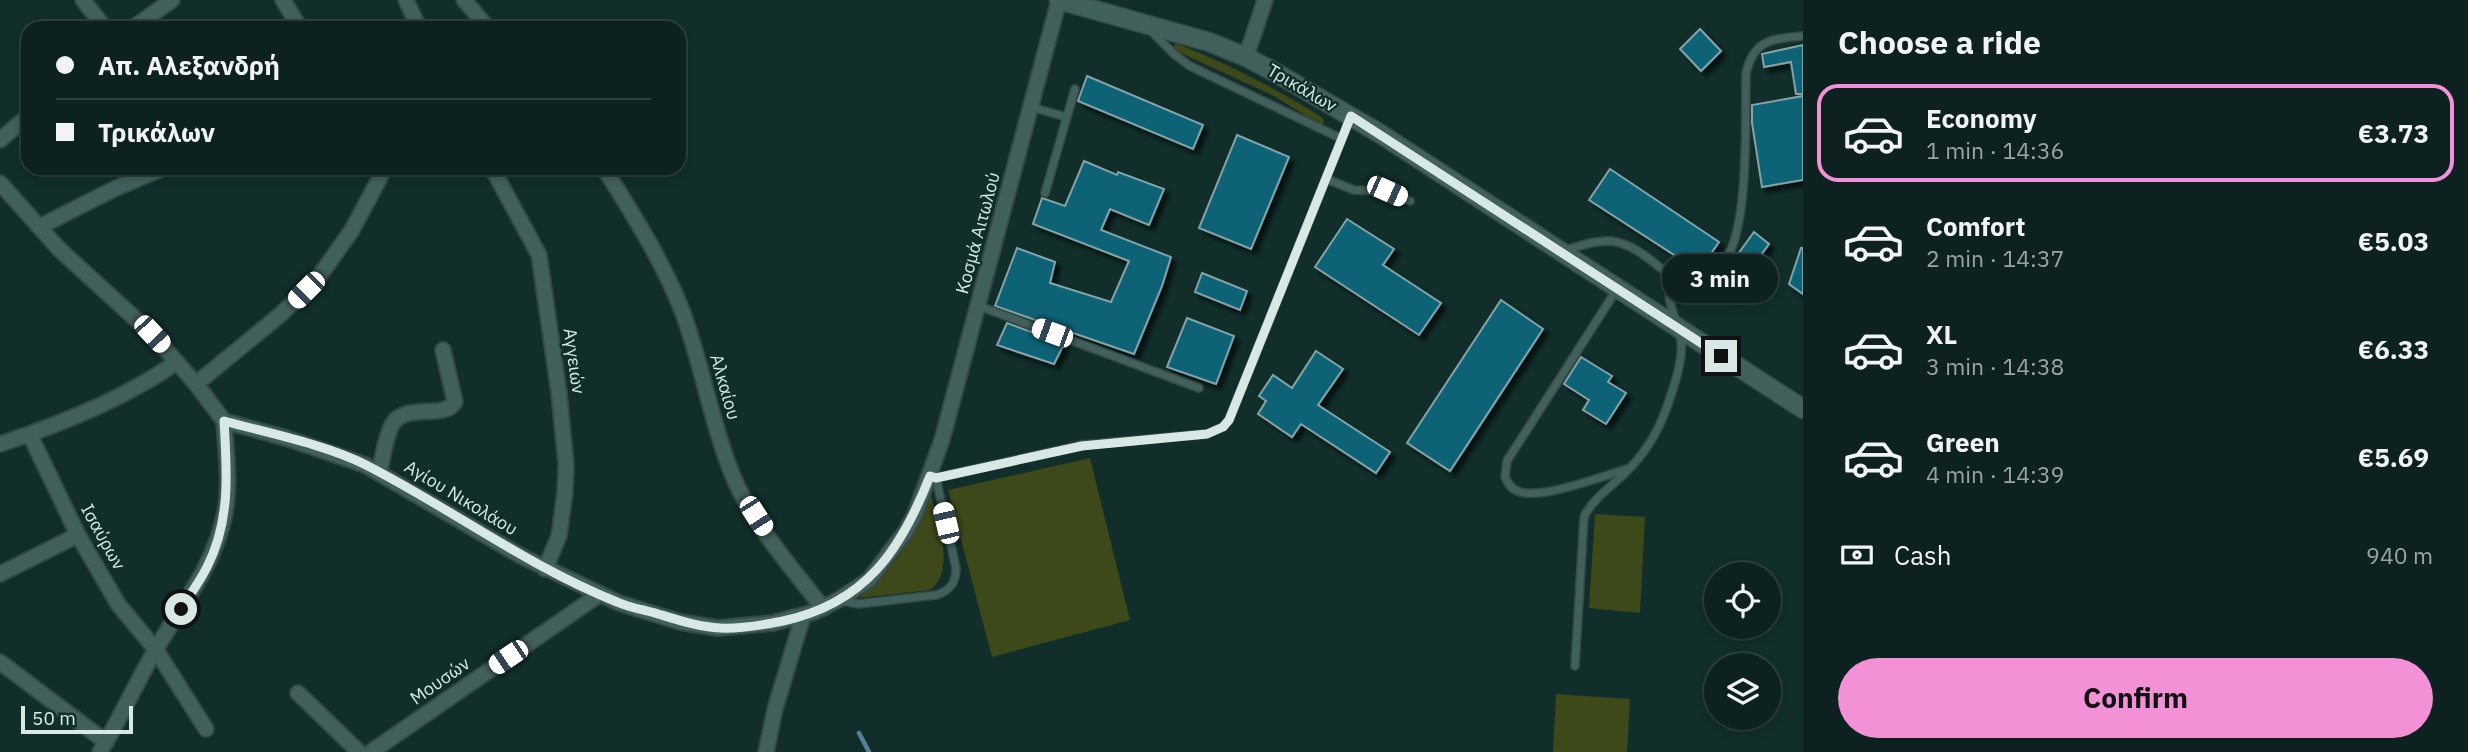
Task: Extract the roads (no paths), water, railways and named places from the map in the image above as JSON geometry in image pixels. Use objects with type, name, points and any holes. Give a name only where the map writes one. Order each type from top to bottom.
[{"type":"main road","name":"Τρικάλων","points":[[1059,0],[1096,5],[1246,57],[1351,116],[1803,409]]},
{"type":"street","points":[[83,0],[100,21]]},
{"type":"street","points":[[143,21],[172,0]]},
{"type":"street","points":[[283,0],[296,21]]},
{"type":"street","points":[[405,0],[416,21]]},
{"type":"street","points":[[464,0],[482,21]]},
{"type":"street","name":"Κοσμά Αιτωλού","points":[[933,477],[1059,0]]},
{"type":"street","points":[[1246,57],[1265,0]]},
{"type":"street","points":[[0,140],[21,122]]},
{"type":"street","points":[[39,228],[147,175]]},
{"type":"street","points":[[196,384],[280,315],[318,278],[352,230],[382,175]]},
{"type":"street","name":"Αγγειών","points":[[496,175],[538,255],[559,393],[566,464],[565,492],[559,536],[545,569]]},
{"type":"street","name":"Αλκαίου","points":[[608,175],[654,250],[671,284],[684,316],[718,432],[744,499],[779,552],[823,608]]},
{"type":"street","points":[[0,183],[69,259],[135,317],[196,384],[224,421],[227,492],[220,532],[206,568],[156,650],[103,747],[0,663]]},
{"type":"street","points":[[379,473],[391,427],[397,418],[407,414],[448,409],[455,402],[443,350]]},
{"type":"street","points":[[0,444],[30,435],[138,388],[177,362]]},
{"type":"street","name":"Αγίου Νικολάου","points":[[224,421],[337,454],[379,473],[545,569],[619,603],[680,622],[718,628],[763,625],[803,616],[838,600],[869,580],[906,531],[933,477]]},
{"type":"street","name":"Ισαύρων","points":[[30,435],[78,535],[118,604],[156,650],[206,729]]},
{"type":"street","points":[[0,574],[78,535]]},
{"type":"street","name":"Μουσών","points":[[371,752],[600,594]]},
{"type":"street","points":[[766,752],[775,709],[803,616]]},
{"type":"street","points":[[298,693],[359,752]]},
{"type":"lane","points":[[1143,23],[1190,66],[1342,139]]},
{"type":"lane","points":[[1575,666],[1584,517],[1594,502],[1631,467],[1650,444],[1671,397],[1681,351],[1679,329],[1669,292],[1678,282],[1705,275],[1714,269],[1728,255],[1737,235],[1742,200],[1746,73],[1750,56],[1760,44],[1777,38],[1803,36]]},
{"type":"lane","points":[[1045,193],[1075,89]]},
{"type":"lane","points":[[1031,107],[1066,117]]},
{"type":"lane","points":[[838,600],[858,604],[936,595],[945,593],[952,586],[956,578],[956,568],[933,477],[1082,446],[1207,434],[1223,427],[1229,420],[1351,116]]},
{"type":"lane","points":[[1326,179],[1354,190],[1387,191],[1410,201]]},
{"type":"lane","points":[[1559,251],[1595,243],[1618,243],[1642,254],[1678,282]]},
{"type":"lane","points":[[1617,289],[1507,461],[1505,477],[1517,492],[1528,494],[1560,489],[1631,467]]},
{"type":"lane","points":[[979,306],[1199,388]]},
{"type":"waterway","points":[[859,733],[869,752]]}]
